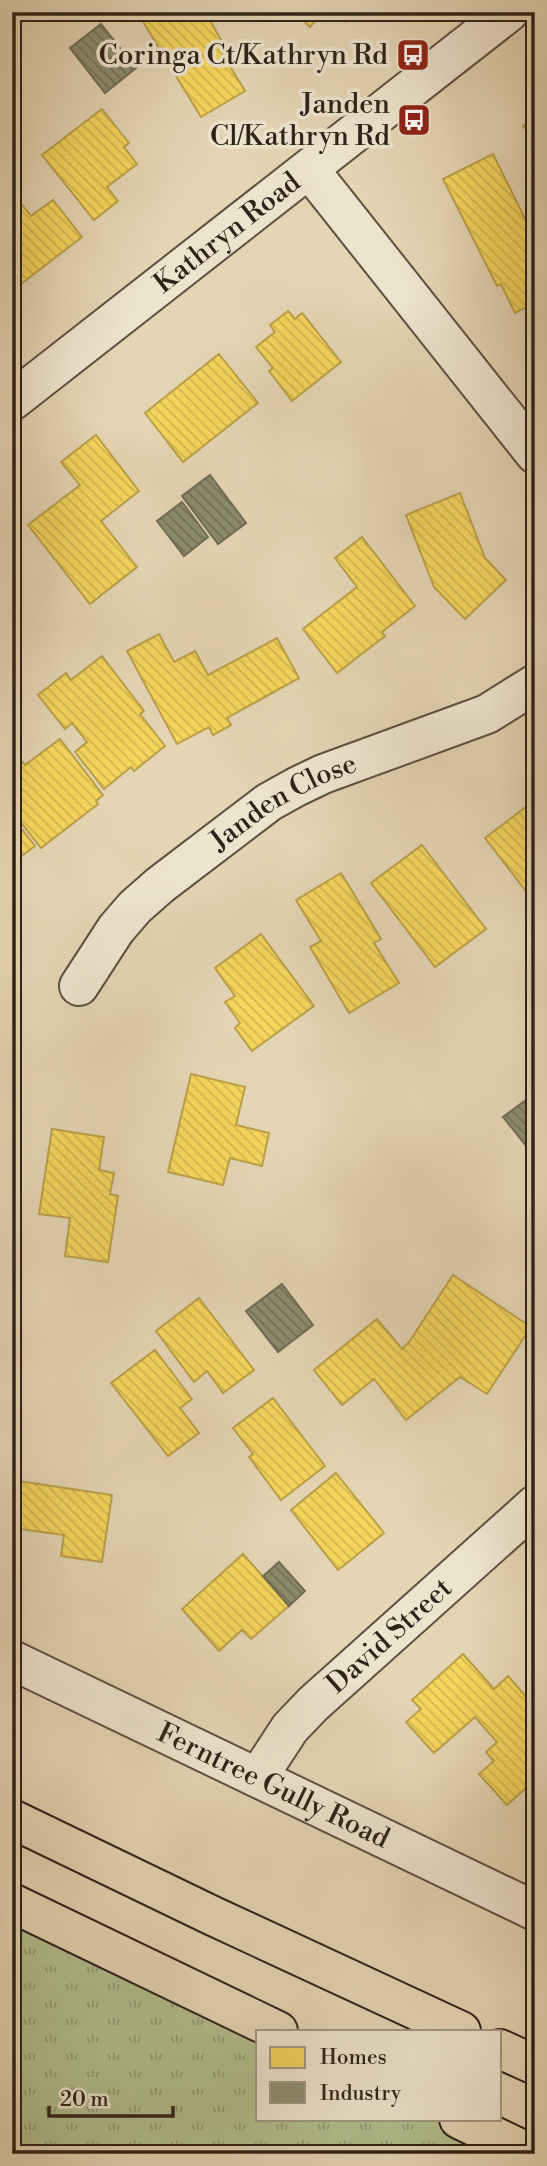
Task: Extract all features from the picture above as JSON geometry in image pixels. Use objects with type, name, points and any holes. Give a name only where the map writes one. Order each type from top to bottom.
[{"type":"main road","points":[[12,1819],[459,2030]]},
{"type":"main road","points":[[12,1903],[276,2030]]},
{"type":"main road","points":[[502,2050],[535,2065]]},
{"type":"main road","points":[[461,2120],[531,2154]]},
{"type":"street","name":"Kathryn Road","points":[[12,401],[509,12]]},
{"type":"street","points":[[309,169],[535,454]]},
{"type":"street","name":"Janden Close","points":[[79,986],[116,929],[135,907],[270,802],[323,774],[487,714],[535,684]]},
{"type":"street","name":"David Street","points":[[258,1777],[290,1728],[307,1710],[535,1505]]},
{"type":"street","name":"Ferntree Gully Road","points":[[12,1660],[535,1911]]},
{"type":"green space","points":[[12,1903],[256,2030],[256,2120],[461,2120],[531,2154],[12,2154]]},
{"type":"building: Homes","points":[[156,12],[205,12],[228,52],[223,55],[245,91],[201,117],[142,20]]},
{"type":"building: Homes","points":[[294,12],[323,12],[310,27]]},
{"type":"building: Homes","points":[[336,12],[354,12],[346,22]]},
{"type":"building: Homes","points":[[102,109],[129,143],[124,147],[137,164],[107,187],[118,201],[94,220],[42,155]]},
{"type":"building: Homes","points":[[535,117],[535,140],[523,126]]},
{"type":"building: Homes","points":[[493,154],[535,239],[535,303],[515,313],[501,284],[497,286],[443,179]]},
{"type":"building: Homes","points":[[12,192],[31,216],[53,200],[82,237],[17,287],[12,280]]},
{"type":"building: Homes","points":[[288,311],[295,319],[302,313],[341,362],[292,401],[269,371],[273,368],[256,347],[275,332],[270,325]]},
{"type":"building: Homes","points":[[219,354],[258,403],[183,462],[145,413]]},
{"type":"building: Homes","points":[[96,435],[139,491],[101,521],[137,567],[90,604],[28,525],[80,485],[61,462]]},
{"type":"building: Homes","points":[[460,493],[485,558],[506,580],[465,619],[434,587],[406,515]]},
{"type":"building: Homes","points":[[362,537],[415,606],[382,632],[385,636],[337,673],[303,629],[357,587],[335,558]]},
{"type":"building: Homes","points":[[159,634],[174,662],[195,651],[208,675],[277,638],[299,678],[227,718],[231,725],[213,735],[209,727],[177,744],[127,651]]},
{"type":"building: Homes","points":[[102,656],[144,711],[140,714],[165,746],[134,771],[131,767],[104,789],[75,752],[87,742],[72,723],[65,729],[38,695],[66,673],[71,680]]},
{"type":"building: Homes","points":[[12,718],[20,728],[12,734]]},
{"type":"building: Homes","points":[[60,739],[103,795],[96,801],[98,804],[41,848],[12,811],[12,771],[23,762],[25,765]]},
{"type":"building: Homes","points":[[531,803],[535,808],[535,903],[485,838]]},
{"type":"building: Homes","points":[[12,817],[35,846],[12,863]]},
{"type":"building: Homes","points":[[422,845],[486,929],[435,967],[371,883]]},
{"type":"building: Homes","points":[[341,873],[381,939],[374,943],[399,983],[349,1013],[310,947],[321,941],[296,900]]},
{"type":"building: Homes","points":[[261,934],[314,1006],[252,1051],[235,1028],[240,1023],[225,1002],[235,996],[215,968]]},
{"type":"building: Homes","points":[[191,1074],[245,1087],[236,1125],[269,1133],[262,1166],[230,1158],[223,1185],[168,1172]]},
{"type":"building: Homes","points":[[52,1129],[104,1137],[99,1170],[114,1173],[110,1194],[118,1196],[108,1262],[65,1256],[70,1218],[39,1214]]},
{"type":"building: Homes","points":[[453,1275],[531,1327],[487,1394],[460,1377],[406,1420],[374,1379],[342,1405],[314,1370],[377,1319],[402,1349]]},
{"type":"building: Homes","points":[[199,1298],[254,1370],[223,1393],[207,1371],[194,1382],[156,1331]]},
{"type":"building: Homes","points":[[155,1350],[192,1399],[180,1408],[199,1433],[168,1456],[111,1383]]},
{"type":"building: Homes","points":[[273,1398],[325,1466],[281,1500],[249,1457],[253,1454],[233,1428]]},
{"type":"building: Homes","points":[[336,1473],[384,1533],[338,1570],[291,1510]]},
{"type":"building: Homes","points":[[12,1480],[112,1495],[102,1562],[61,1556],[64,1535],[12,1528]]},
{"type":"building: Homes","points":[[243,1554],[289,1606],[251,1639],[242,1630],[219,1651],[182,1609]]},
{"type":"building: Homes","points":[[463,1654],[494,1689],[508,1676],[535,1707],[535,1780],[507,1805],[479,1774],[494,1761],[486,1752],[497,1742],[475,1717],[434,1753],[406,1722],[421,1709],[412,1700]]},
{"type":"building: Industry","points":[[101,24],[136,68],[105,93],[70,48]]},
{"type":"building: Industry","points":[[210,475],[246,523],[218,544],[182,496]]},
{"type":"building: Industry","points":[[182,502],[208,537],[184,556],[157,521]]},
{"type":"building: Industry","points":[[535,1095],[535,1157],[503,1117]]},
{"type":"building: Industry","points":[[282,1284],[313,1325],[278,1352],[246,1311]]},
{"type":"building: Industry","points":[[279,1562],[305,1591],[289,1606],[263,1576]]},
{"type":"place","name":"Coringa Ct/Kathryn Rd","points":[[413,55]]},
{"type":"place","name":"Janden Cl/Kathryn Rd","points":[[414,120]]}]
